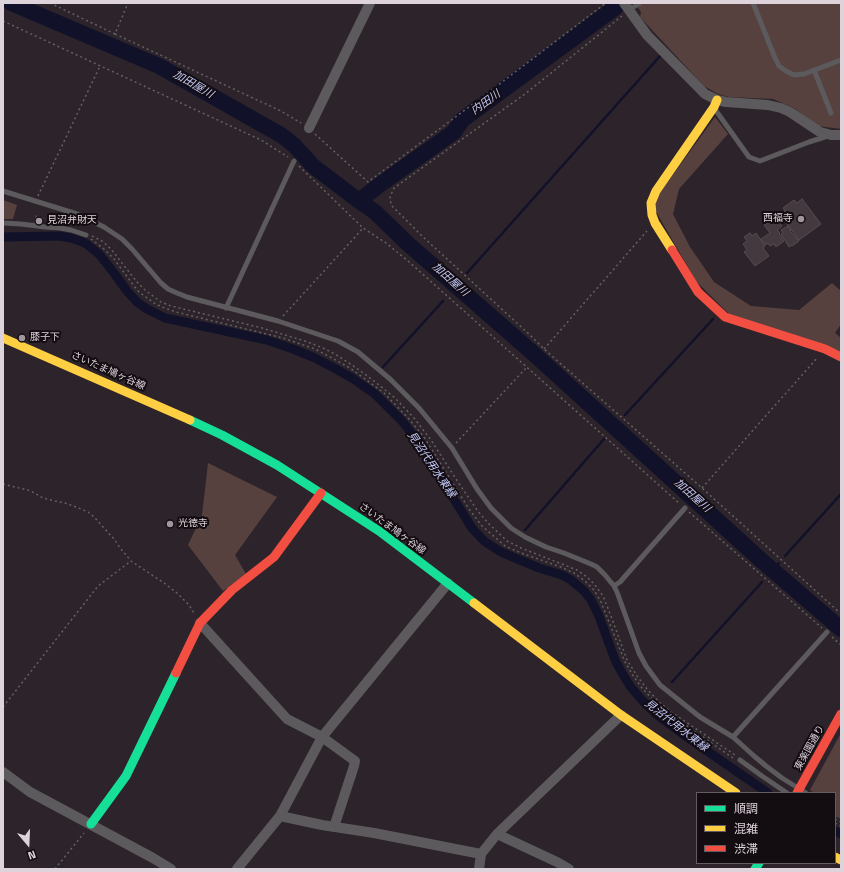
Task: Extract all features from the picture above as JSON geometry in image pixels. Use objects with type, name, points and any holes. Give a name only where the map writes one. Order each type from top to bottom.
[{"type":"street","points":[[309,128],[370,3]]},
{"type":"street","points":[[627,6],[647,35],[715,104]]},
{"type":"street","points":[[836,135],[820,132],[790,112],[781,108],[768,105],[726,102],[715,104],[656,191],[651,208],[655,223],[698,292],[725,317],[825,349],[841,357]]},
{"type":"street","name":"さいたま鳩ヶ谷線","points":[[3,338],[174,412],[222,435],[277,465],[379,531],[621,715],[734,792]]},
{"type":"street","points":[[91,824],[126,776],[200,623],[232,590],[274,557],[321,493]]},
{"type":"street","points":[[237,869],[280,816],[322,737],[448,584]]},
{"type":"street","points":[[200,623],[287,719],[322,737],[355,761],[334,827]]},
{"type":"street","name":"東楽園通り","points":[[801,792],[841,714]]},
{"type":"street","points":[[479,869],[481,854],[497,834],[621,715]]},
{"type":"street","points":[[3,772],[30,792],[172,869]]},
{"type":"street","points":[[280,816],[481,854]]},
{"type":"street","points":[[497,834],[555,866],[569,869]]},
{"type":"lane","points":[[627,6],[640,3]]},
{"type":"lane","points":[[753,3],[775,58],[779,66],[786,71],[794,75],[804,74],[841,60]]},
{"type":"lane","points":[[814,70],[831,113]]},
{"type":"lane","points":[[715,104],[749,157],[760,161],[809,142],[836,135]]},
{"type":"lane","points":[[226,308],[294,161]]},
{"type":"lane","points":[[3,191],[77,214],[104,226],[122,239],[141,259],[155,277],[168,289],[187,297],[278,321],[338,341],[358,352],[390,379],[419,408],[452,448],[473,483],[491,508],[511,528],[525,537],[546,547],[591,564],[605,575],[617,592],[639,654],[660,685],[700,717],[733,737],[766,766],[801,792]]},
{"type":"lane","points":[[3,223],[45,228],[60,228],[86,235]]},
{"type":"lane","points":[[614,586],[620,582],[685,508]]},
{"type":"lane","points":[[733,737],[827,632]]},
{"type":"lane","points":[[740,760],[787,792]]},
{"type":"path","points":[[50,3],[281,111],[309,128],[368,182],[606,3]]},
{"type":"path","points":[[115,34],[128,3]]},
{"type":"path","points":[[627,6],[525,94],[394,188],[390,197],[391,205],[422,236],[544,349],[841,613]]},
{"type":"path","points":[[3,21],[261,140],[294,161],[362,228],[386,243],[408,261],[527,367],[452,448]]},
{"type":"path","points":[[35,201],[100,66]]},
{"type":"path","points":[[544,349],[651,225],[655,223]]},
{"type":"path","points":[[278,321],[362,228]]},
{"type":"path","points":[[86,235],[102,241],[111,249],[137,282],[166,305],[262,328],[305,341],[335,354],[374,381],[395,398],[418,423],[431,440],[477,510],[507,542],[577,570],[595,585],[603,596],[628,660],[637,676],[659,702],[740,760]]},
{"type":"path","points":[[86,235],[104,249],[114,259],[139,292],[154,303],[189,315],[283,338],[315,349],[350,368],[384,393],[424,437],[482,526],[505,546],[561,567],[574,573],[585,581],[594,590],[601,602],[625,662],[642,688],[668,713],[735,759],[740,760]]},
{"type":"path","points":[[702,488],[825,349]]},
{"type":"path","points":[[3,484],[31,491],[43,498],[65,503],[88,512],[114,539],[131,562],[177,593],[189,605],[200,623]]},
{"type":"path","points":[[3,707],[98,586],[131,562]]},
{"type":"path","points":[[55,869],[91,824]]},
{"type":"shaded area","points":[[635,3],[841,3],[841,129],[818,126],[794,108],[773,99],[729,97],[718,94],[704,86],[640,17],[641,12]]},
{"type":"shaded area","points":[[715,117],[728,134],[679,189],[673,214],[690,247],[714,282],[751,306],[799,310],[832,283],[841,291],[841,324],[835,333],[841,338],[841,353],[730,315],[696,281],[655,210],[656,198]]},
{"type":"shaded area","points":[[3,200],[17,205],[13,219],[3,219]]},
{"type":"shaded area","points":[[208,463],[277,497],[235,555],[246,574],[223,591],[188,545],[202,515]]},
{"type":"shaded area","points":[[841,733],[841,819],[836,816],[836,792],[813,792],[810,790]]},
{"type":"building","name":"西福寺","points":[[802,199],[821,224],[799,240],[780,215],[785,211],[783,208],[794,200],[797,203]]},
{"type":"building","name":"見沼弁財天","points":[[36,216],[43,218],[42,225],[34,223]]},
{"type":"building","points":[[772,220],[774,223],[778,220],[782,226],[777,230],[784,241],[776,247],[774,244],[770,246],[768,243],[766,245],[761,239],[770,233],[764,225]]},
{"type":"building","points":[[788,226],[791,230],[790,231],[799,241],[789,247],[781,234],[783,233],[781,230]]},
{"type":"building","points":[[750,233],[752,236],[756,233],[765,246],[763,248],[769,256],[755,266],[744,252],[747,250],[743,244],[747,241],[744,237]]},
{"type":"waterway","name":"加田屋川","points":[[11,3],[159,66],[281,135],[294,145],[313,166],[375,212],[407,243],[534,354],[762,561],[841,629]]},
{"type":"waterway","name":"内田川","points":[[359,201],[454,132],[462,120],[616,7]]},
{"type":"waterway","points":[[467,273],[660,56]]},
{"type":"waterway","name":"見沼代用水東縁","points":[[3,237],[59,236],[85,243],[99,254],[127,291],[137,302],[147,309],[165,318],[267,340],[293,349],[334,368],[375,394],[402,421],[417,440],[472,528],[484,541],[501,552],[539,568],[562,575],[571,580],[584,591],[591,600],[599,616],[615,660],[630,686],[641,699],[657,715],[684,735],[767,792]]},
{"type":"waterway","name":"加田屋川","points":[[452,291],[461,281]]},
{"type":"waterway","points":[[383,367],[443,301]]},
{"type":"waterway","points":[[625,415],[713,319]]},
{"type":"waterway","name":"加田屋川","points":[[610,432],[619,422]]},
{"type":"waterway","points":[[525,530],[604,439]]},
{"type":"waterway","points":[[785,556],[841,494]]},
{"type":"waterway","name":"加田屋川","points":[[768,575],[779,563]]},
{"type":"waterway","points":[[672,682],[762,582]]},
{"type":"waterway","name":"見沼代用水東縁","points":[[836,832],[841,834]]},
{"type":"traffic: fast","points":[[190,420],[222,435],[277,465],[379,531],[474,603]]},
{"type":"traffic: fast","points":[[91,824],[126,776],[176,673]]},
{"type":"traffic: fast","points":[[755,869],[758,864]]},
{"type":"traffic: slow","points":[[672,250],[655,223],[652,215],[651,203],[656,191],[714,107],[717,100]]},
{"type":"traffic: slow","points":[[3,338],[190,420]]},
{"type":"traffic: slow","points":[[474,603],[621,715],[735,792]]},
{"type":"traffic: slow","points":[[836,858],[841,860]]},
{"type":"traffic: jam","points":[[672,250],[698,292],[725,317],[825,349],[841,357]]},
{"type":"traffic: jam","points":[[176,673],[200,623],[232,590],[274,557],[321,493]]},
{"type":"traffic: jam","points":[[798,792],[841,714]]},
{"type":"place","name":"西福寺","points":[[801,219]]},
{"type":"place","name":"見沼弁財天","points":[[39,221]]},
{"type":"place","name":"膝子下","points":[[22,338]]},
{"type":"place","name":"光徳寺","points":[[170,524]]}]
